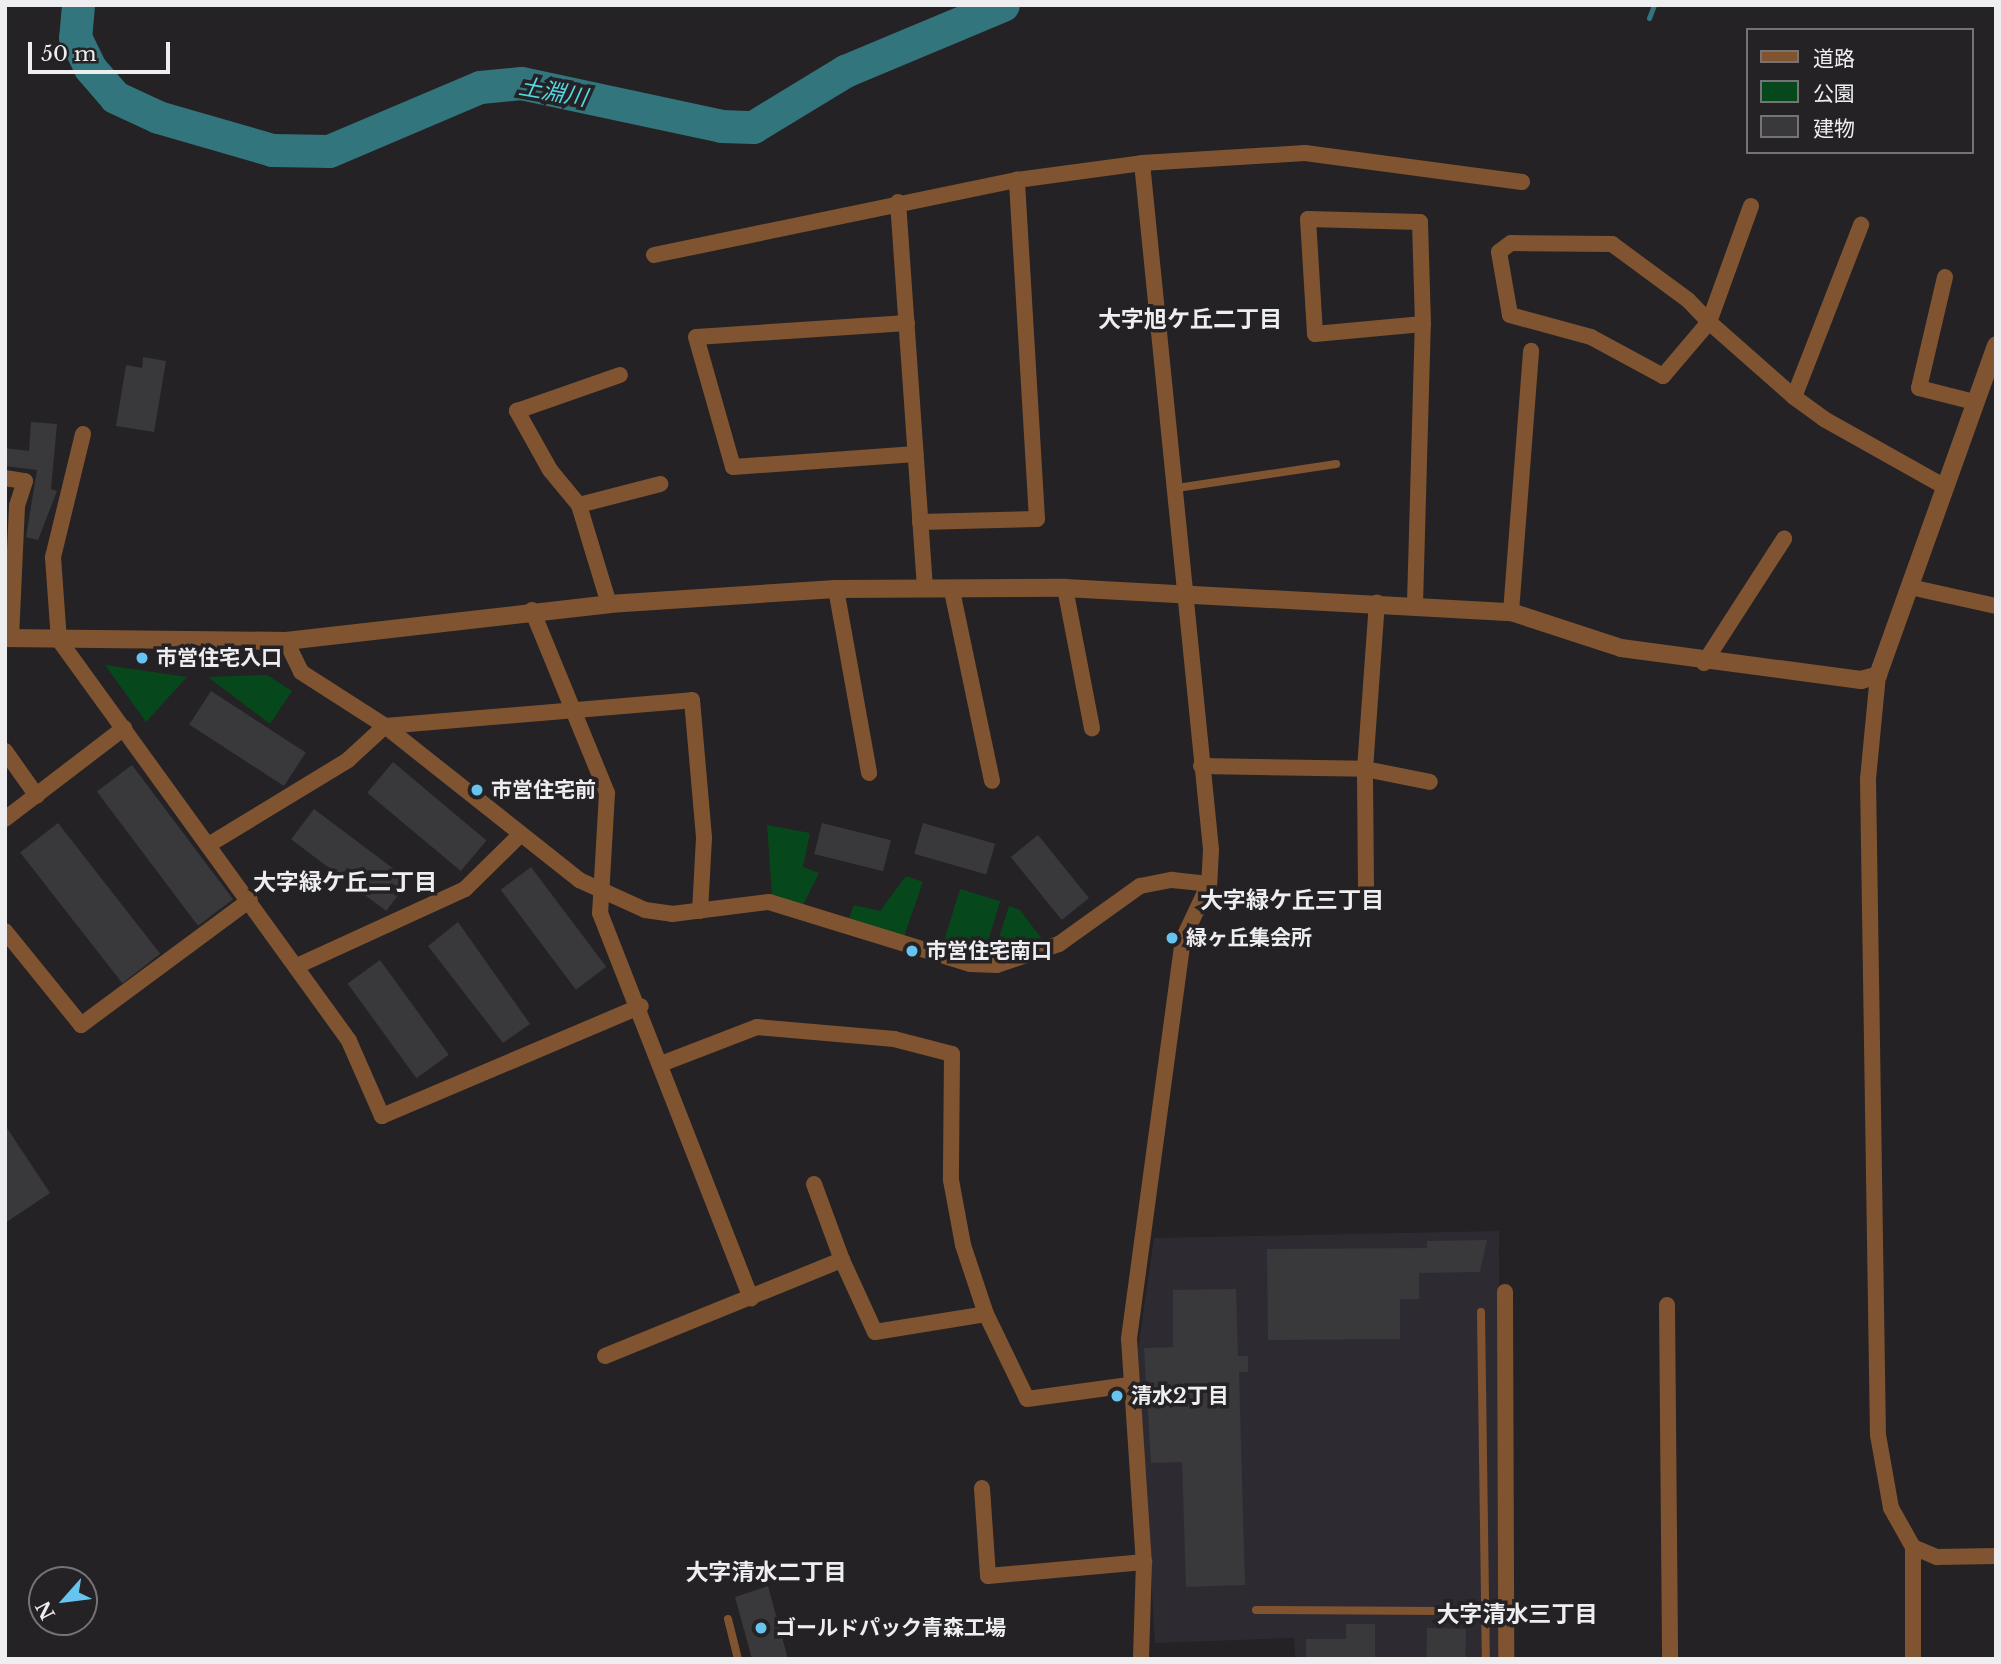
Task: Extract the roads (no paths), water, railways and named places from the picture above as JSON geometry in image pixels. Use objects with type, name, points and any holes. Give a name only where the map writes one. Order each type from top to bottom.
[{"type":"street","points":[[654,255],[898,202],[1017,180],[1142,163],[1305,153],[1522,182]]},
{"type":"street","points":[[1140,1659],[1144,1562],[1129,1385],[1129,1339],[1183,939],[1209,884],[1211,850],[1201,766],[1177,488],[1142,163]]},
{"type":"street","points":[[920,522],[1037,519],[1017,180]]},
{"type":"street","points":[[898,202],[925,588]]},
{"type":"street","points":[[1751,206],[1709,322],[1663,376],[1591,337],[1510,315],[1499,252],[1511,243],[1612,244],[1709,322],[1794,397],[1945,486]]},
{"type":"street","points":[[1415,604],[1423,324],[1420,222],[1308,219],[1315,334],[1423,324]]},
{"type":"street","points":[[1794,397],[1861,225]]},
{"type":"street","points":[[1945,276],[1919,388],[1974,402]]},
{"type":"street","points":[[907,324],[696,337],[733,467],[916,454]]},
{"type":"street","points":[[1913,1659],[1913,1547],[1891,1508],[1878,1434],[1868,779],[1878,675],[1974,402],[1990,373],[1996,345]]},
{"type":"street","points":[[1511,611],[1531,351]]},
{"type":"street","points":[[609,604],[579,505],[550,470],[517,411],[620,375]]},
{"type":"street","points":[[83,434],[53,557],[59,640],[210,844],[349,1041],[382,1116],[641,1006]]},
{"type":"street","points":[[5,478],[26,481],[16,506],[8,638],[286,641],[532,610],[609,604],[836,589],[1065,589],[1377,602],[1511,611],[1621,648],[1704,663],[1861,680],[1878,675]]},
{"type":"street","points":[[579,505],[660,484]]},
{"type":"street","points":[[1704,663],[1784,539]]},
{"type":"street","points":[[1910,587],[1996,606]]},
{"type":"street","points":[[836,589],[869,772]]},
{"type":"street","points":[[1065,589],[1092,728]]},
{"type":"street","points":[[951,590],[992,781]]},
{"type":"street","points":[[1366,888],[1365,769],[1377,602]]},
{"type":"street","points":[[532,610],[607,793],[600,913],[641,1006],[751,1298]]},
{"type":"street","points":[[286,641],[301,672],[385,726],[521,834],[603,894],[645,910],[700,911],[769,902],[970,964],[997,965],[1059,944],[1140,886],[1172,880],[1209,884]]},
{"type":"street","points":[[210,844],[348,761],[385,726],[572,707],[692,700],[704,838],[700,911]]},
{"type":"street","points":[[5,819],[124,728]]},
{"type":"street","points":[[5,751],[37,796]]},
{"type":"street","points":[[1201,766],[1365,769],[1430,782]]},
{"type":"street","points":[[297,967],[465,889],[521,834]]},
{"type":"street","points":[[5,931],[81,1026],[250,900]]},
{"type":"street","points":[[661,1064],[757,1027],[894,1040],[952,1054],[951,1180],[963,1245],[986,1314],[1027,1398],[1129,1385]]},
{"type":"street","points":[[814,1184],[842,1259],[875,1332],[986,1314]]},
{"type":"street","points":[[605,1356],[842,1259]]},
{"type":"street","points":[[1505,1292],[1506,1659]]},
{"type":"street","points":[[1667,1305],[1670,1659]]},
{"type":"street","points":[[982,1488],[988,1576],[1144,1562]]},
{"type":"street","points":[[1913,1547],[1937,1557],[1996,1556]]},
{"type":"lane","points":[[1177,488],[1336,464]]},
{"type":"lane","points":[[1481,1312],[1486,1659]]},
{"type":"lane","points":[[1256,1611],[1486,1611]]},
{"type":"lane","points":[[728,1619],[738,1659]]},
{"type":"waterway","name":"土淵川","points":[[78,5],[75,37],[90,68],[115,97],[158,117],[272,150],[329,151],[480,87],[521,83],[721,126],[753,127],[845,71],[1003,5]]},
{"type":"waterway","points":[[1649,18],[1654,5]]},
{"type":"place","name":"市営住宅入口","points":[[142,658]]},
{"type":"place","name":"市営住宅前","points":[[477,790]]},
{"type":"place","name":"緑ヶ丘集会所","points":[[1172,938]]},
{"type":"place","name":"市営住宅南口","points":[[912,951]]},
{"type":"place","name":"清水2丁目","points":[[1117,1396]]},
{"type":"place","name":"ゴールドパック青森工場","points":[[761,1628]]},
{"type":"district","name":"大字旭ケ丘二丁目","points":[[1190,319]]},
{"type":"district","name":"大字緑ケ丘二丁目","points":[[345,882]]},
{"type":"district","name":"大字緑ケ丘三丁目","points":[[1292,900]]},
{"type":"district","name":"大字清水二丁目","points":[[766,1572]]},
{"type":"district","name":"大字清水三丁目","points":[[1517,1614]]}]
